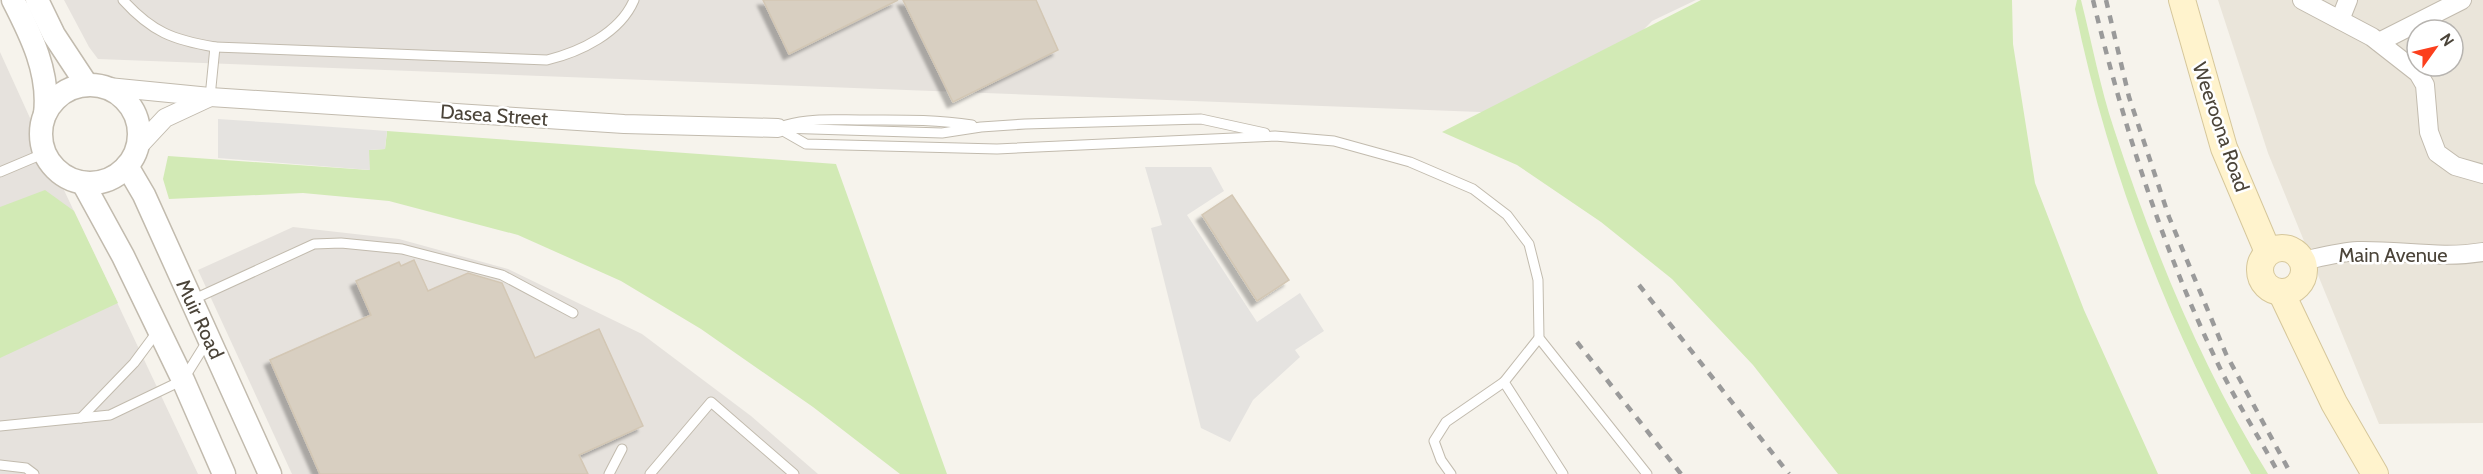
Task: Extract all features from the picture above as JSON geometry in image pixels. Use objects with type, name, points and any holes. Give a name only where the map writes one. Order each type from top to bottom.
[{"type":"main road","name":"Weeroona Road","points":[[2182,0],[2224,148],[2268,252]]},
{"type":"main road","points":[[2284,247],[2299,254],[2303,261],[2304,274],[2299,285],[2281,292],[2270,288],[2262,279],[2260,268],[2268,252],[2284,247]]},
{"type":"main road","points":[[2281,292],[2334,403],[2375,474]]},
{"type":"street","points":[[13,0],[32,38],[43,72],[46,102],[41,127],[45,153],[60,173],[88,191],[123,256],[183,380],[224,474]]},
{"type":"street","points":[[37,0],[54,35],[92,86]]},
{"type":"street","points":[[2302,0],[2379,42],[2418,73],[2425,85],[2429,132],[2437,153],[2455,166],[2483,174]]},
{"type":"street","points":[[2340,20],[2348,0]]},
{"type":"street","points":[[2379,42],[2462,0]]},
{"type":"street","points":[[45,114],[62,94],[74,88],[92,86],[114,91],[135,115],[139,131],[132,157],[115,177],[99,182],[88,191]]},
{"type":"street","name":"Dasea Street","points":[[92,86],[210,97],[624,124],[778,128]]},
{"type":"street","name":"Dasea Street","points":[[132,157],[165,118],[210,97]]},
{"type":"street","name":"Muir Road","points":[[132,157],[144,195],[167,248],[270,474]]},
{"type":"street","name":"Main Avenue","points":[[2303,261],[2335,253],[2356,251],[2451,255],[2483,252]]},
{"type":"lane","points":[[123,0],[140,18],[156,30],[180,41],[215,47],[547,60],[566,55],[601,36],[618,22],[634,0]]},
{"type":"lane","points":[[210,97],[215,47]]},
{"type":"lane","points":[[778,128],[804,120],[940,120],[981,127],[1201,119],[1275,135],[1334,141],[1410,162],[1473,189],[1507,215],[1529,244],[1538,280],[1539,338],[1647,474]]},
{"type":"lane","points":[[778,128],[806,144],[997,149],[1275,135]]},
{"type":"lane","points":[[0,172],[45,153]]},
{"type":"lane","points":[[192,300],[314,244],[342,243],[402,249],[502,275],[573,313]]},
{"type":"lane","points":[[81,418],[134,363],[158,332]]},
{"type":"lane","points":[[0,426],[110,415],[183,380],[209,338]]},
{"type":"lane","points":[[1451,474],[1434,441],[1446,422],[1504,382],[1539,338]]},
{"type":"lane","points":[[1504,382],[1563,474]]},
{"type":"lane","points":[[650,474],[711,402],[794,474]]},
{"type":"lane","points":[[609,474],[622,448]]},
{"type":"lane","points":[[0,465],[26,468],[34,474]]},
{"type":"shaded area","points":[[64,0],[1696,0],[1652,21],[1560,115],[98,59],[89,47]]},
{"type":"shaded area","points":[[2218,0],[2483,0],[2483,423],[2379,424],[2268,153]]},
{"type":"shaded area","points":[[0,52],[30,118],[198,474],[0,474]]},
{"type":"shaded area","points":[[218,119],[387,131],[385,149],[369,150],[370,170],[218,158]]},
{"type":"shaded area","points":[[1145,167],[1211,167],[1224,191],[1187,215],[1257,322],[1300,293],[1324,331],[1295,350],[1300,357],[1253,400],[1230,442],[1201,428],[1151,228],[1162,225]]},
{"type":"shaded area","points":[[293,227],[399,239],[508,269],[642,334],[751,416],[818,474],[292,474],[198,270]]},
{"type":"green space","points":[[1701,0],[2012,0],[2013,44],[2035,183],[2084,310],[2158,474],[1838,474],[1753,365],[1672,279],[1601,222],[1517,165],[1442,132]]},
{"type":"green space","points":[[2077,0],[2081,0],[2114,129],[2162,262],[2221,392],[2268,474],[2251,474],[2194,363],[2168,306],[2124,190],[2105,130],[2075,9]]},
{"type":"green space","points":[[387,131],[836,164],[947,474],[900,474],[813,407],[701,329],[621,281],[518,235],[389,201],[303,193],[169,199],[163,179],[168,156],[369,170],[369,150],[385,149]]},
{"type":"green space","points":[[45,190],[74,211],[118,303],[0,358],[0,207]]},
{"type":"building","points":[[763,0],[898,0],[789,54]]},
{"type":"building","points":[[903,0],[1036,0],[1058,50],[953,102]]},
{"type":"building","points":[[1232,195],[1289,280],[1257,301],[1202,215]]},
{"type":"building","points":[[414,260],[428,291],[468,273],[502,283],[535,358],[599,329],[643,426],[579,455],[588,474],[320,474],[270,360],[371,315],[356,281],[399,262],[401,266]]},
{"type":"railway","points":[[2093,0],[2131,139],[2179,274],[2224,376],[2279,474]]},
{"type":"railway","points":[[2106,0],[2129,97],[2169,217],[2226,354],[2291,474]]},
{"type":"railway","points":[[1639,285],[1789,474]]},
{"type":"railway","points":[[1577,342],[1681,474]]}]
